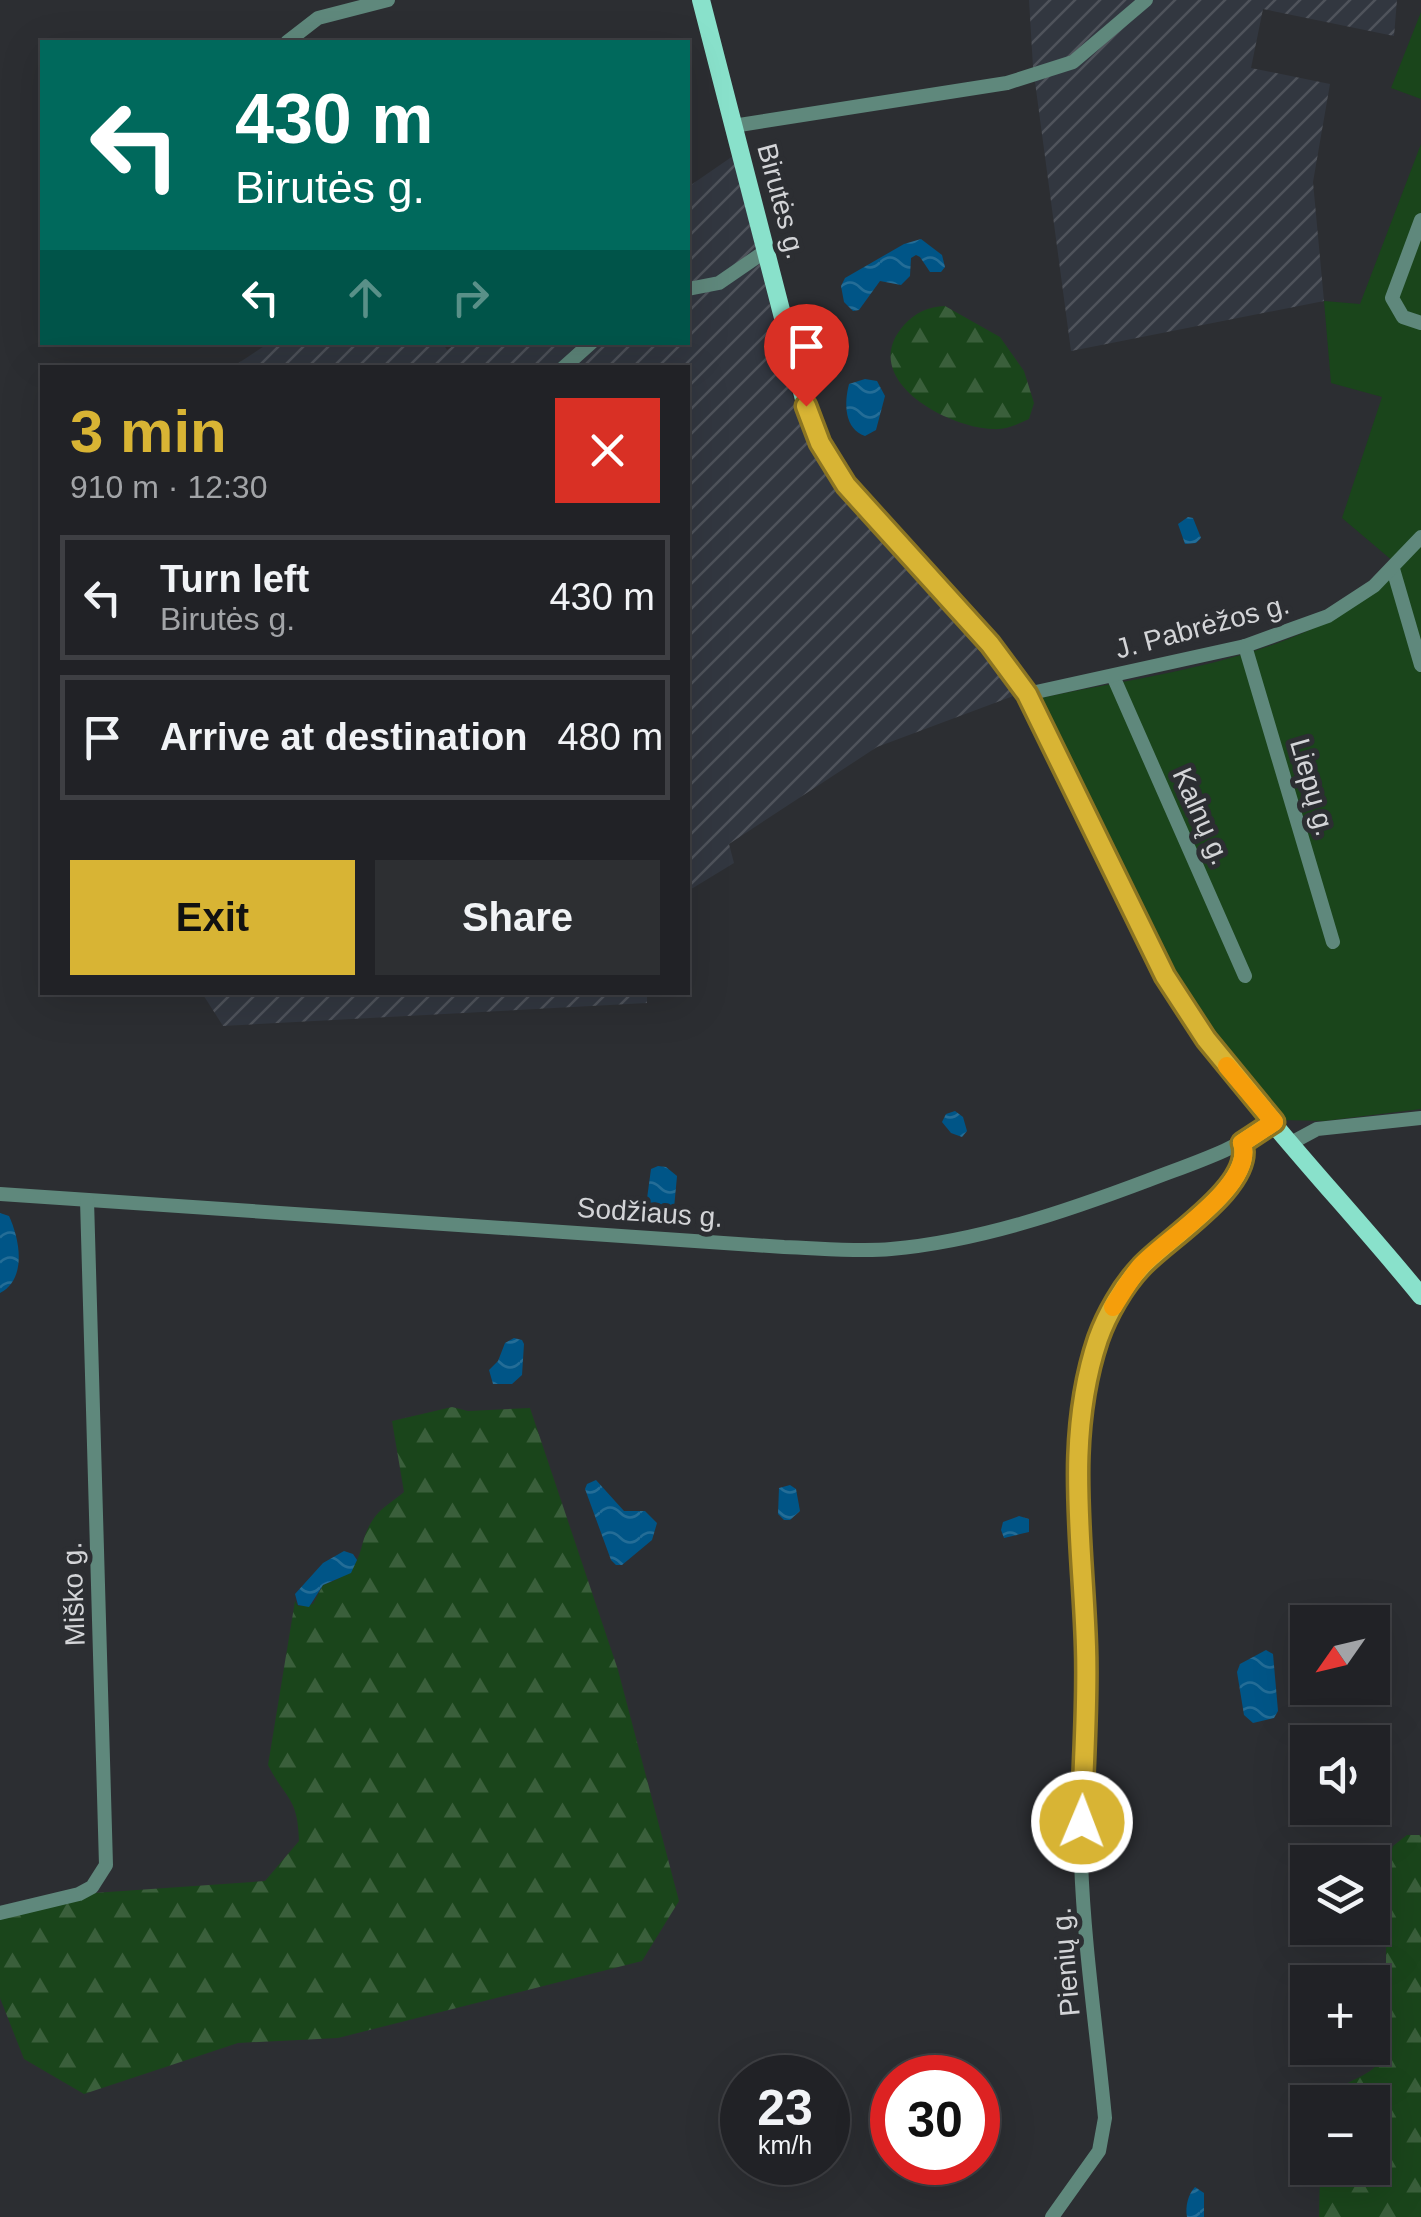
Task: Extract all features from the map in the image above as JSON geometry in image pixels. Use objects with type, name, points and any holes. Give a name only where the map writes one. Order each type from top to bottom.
[{"type":"main road","name":"Birutės g.","points":[[701,0],[806,406],[831,463],[846,485],[990,644],[1027,694],[1165,976],[1206,1039],[1421,1296]]},
{"type":"street","points":[[290,40],[318,18],[388,0]]},
{"type":"street","points":[[733,126],[1008,83],[1072,62],[1146,0]]},
{"type":"street","points":[[1421,220],[1392,298],[1403,317],[1421,323]]},
{"type":"street","points":[[690,289],[719,284],[766,250]]},
{"type":"street","points":[[566,365],[589,345]]},
{"type":"street","name":"J. Pabrėžos g.","points":[[1027,694],[1246,646],[1328,616],[1352,603],[1393,569],[1421,538]]},
{"type":"street","points":[[1393,569],[1421,665]]},
{"type":"street","name":"Liepų g.","points":[[1246,646],[1333,942]]},
{"type":"street","name":"Kalnų g.","points":[[1113,676],[1245,976]]},
{"type":"street","points":[[1291,1143],[1318,1129],[1421,1118]]},
{"type":"street","name":"Sodžiaus g.","points":[[0,1194],[756,1245],[886,1250],[931,1244],[1039,1218],[1242,1143],[1274,1122]]},
{"type":"street","name":"Pienių g.","points":[[1052,2217],[1099,2151],[1105,2118],[1081,1861],[1086,1649],[1076,1482],[1080,1413],[1099,1338],[1113,1305],[1140,1267],[1203,1213],[1230,1183],[1244,1159],[1242,1143]]},
{"type":"street","name":"Miško g.","points":[[0,1913],[79,1894],[92,1887],[106,1865],[87,1200]]},
{"type":"shaded area","points":[[1029,0],[1397,0],[1394,36],[1263,9],[1251,68],[1330,84],[1313,182],[1324,301],[1071,351],[1033,67]]},
{"type":"shaded area","points":[[733,156],[794,402],[818,459],[1016,695],[877,747],[729,844],[734,863],[690,890],[690,365],[236,365],[266,345],[444,345],[447,350],[454,345],[690,345],[690,186]]},
{"type":"shaded area","points":[[203,995],[647,995],[647,1003],[223,1026]]},
{"type":"green space","points":[[1421,12],[1421,99],[1391,88]]},
{"type":"green space","points":[[1421,144],[1421,1109],[1324,1121],[1281,1120],[1218,1044],[1178,981],[1041,698],[1184,669],[1280,642],[1365,599],[1401,568],[1342,518],[1382,397],[1331,383],[1324,301],[1360,304]]},
{"type":"green space","points":[[945,306],[1000,337],[1024,371],[1034,403],[1029,419],[1002,429],[973,426],[931,409],[899,381],[891,363],[892,345],[904,325],[923,311]]},
{"type":"green space","points":[[452,1407],[468,1411],[530,1408],[618,1670],[679,1901],[642,1961],[338,2038],[238,2043],[84,2094],[24,2059],[0,1998],[0,1917],[79,1894],[265,1881],[299,1841],[293,1807],[268,1765],[295,1601],[298,1606],[313,1604],[323,1585],[349,1571],[356,1563],[371,1523],[404,1492],[392,1421]]},
{"type":"green space","points":[[1407,1835],[1421,1835],[1421,2217],[1319,2217],[1320,2185],[1390,2185],[1390,2085],[1345,2085],[1377,2065],[1390,2065],[1390,1965],[1386,1965],[1386,1945],[1390,1945],[1393,1846]]},
{"type":"water","points":[[921,239],[942,255],[945,267],[941,272],[930,272],[916,255],[911,258],[910,276],[901,285],[880,281],[859,310],[853,311],[844,302],[841,286],[845,278],[904,244]]},
{"type":"water","points":[[865,379],[877,381],[885,396],[876,430],[865,436],[849,421],[846,399],[849,384]]},
{"type":"water","points":[[1193,518],[1201,538],[1196,543],[1185,544],[1178,524]]},
{"type":"water","points":[[955,1111],[963,1117],[967,1131],[962,1137],[951,1133],[942,1122],[946,1114]]},
{"type":"water","points":[[658,1166],[677,1176],[674,1208],[666,1213],[654,1213],[646,1206],[651,1169]]},
{"type":"water","points":[[0,1213],[9,1216],[19,1258],[14,1278],[0,1293]]},
{"type":"water","points":[[514,1338],[524,1344],[522,1375],[512,1384],[493,1384],[489,1370],[498,1361],[505,1343]]},
{"type":"water","points":[[596,1480],[624,1511],[645,1511],[657,1523],[652,1540],[622,1565],[611,1560],[585,1489]]},
{"type":"water","points":[[790,1485],[796,1489],[800,1511],[784,1520],[778,1514],[779,1488]]},
{"type":"water","points":[[1019,1516],[1029,1519],[1029,1532],[1004,1538],[1003,1522]]},
{"type":"water","points":[[344,1551],[357,1560],[351,1573],[323,1585],[309,1607],[298,1605],[295,1594],[323,1563]]},
{"type":"water","points":[[1266,1650],[1273,1654],[1278,1711],[1274,1718],[1253,1723],[1244,1715],[1237,1672],[1240,1664]]},
{"type":"water","points":[[1195,2187],[1204,2193],[1204,2217],[1187,2217],[1188,2201]]},
{"type":"slow traffic","points":[[1113,1307],[1140,1267],[1203,1213],[1230,1183],[1244,1159],[1242,1143],[1274,1122],[1227,1066]]},
{"type":"route","points":[[806,406],[820,443],[846,485],[1015,675],[1064,766],[1165,976],[1206,1039],[1274,1122],[1242,1143],[1244,1159],[1238,1172],[1203,1213],[1140,1267],[1113,1305],[1099,1338],[1080,1413],[1076,1482],[1086,1649],[1082,1822]]}]
